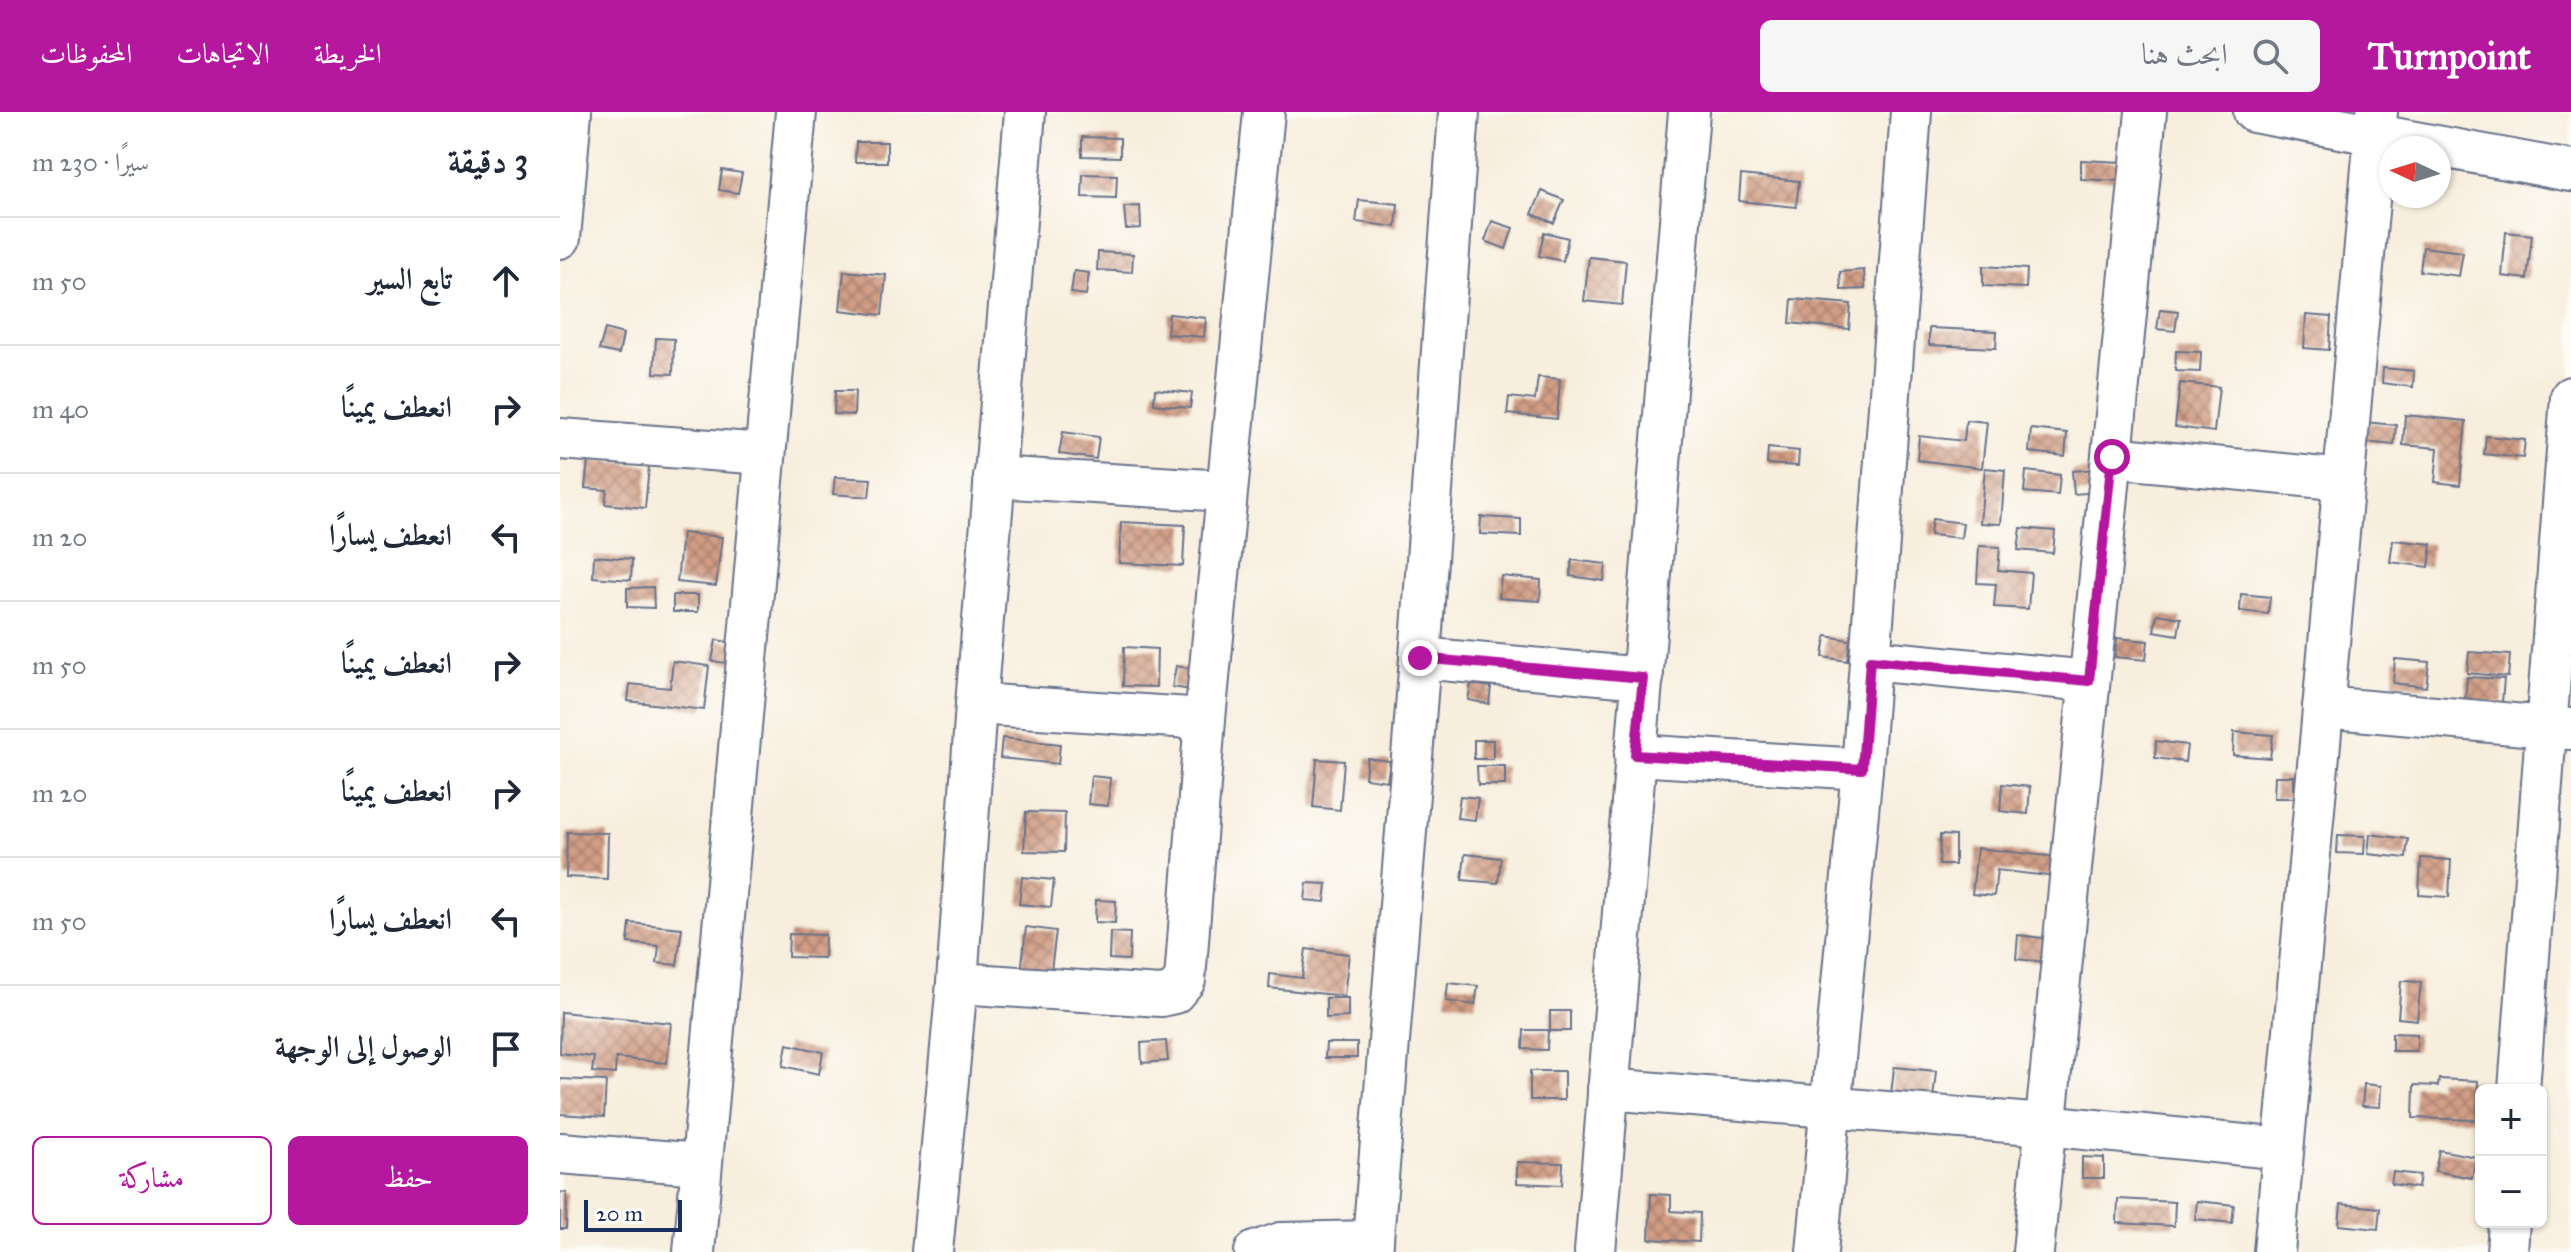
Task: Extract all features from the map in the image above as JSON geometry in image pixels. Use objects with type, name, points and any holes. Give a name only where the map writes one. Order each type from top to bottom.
[{"type":"street","points":[[560,238],[571,112]]},
{"type":"street","points":[[694,1252],[796,112]]},
{"type":"street","points":[[932,1252],[957,983],[976,704],[1025,112]]},
{"type":"street","points":[[957,983],[1161,996],[1174,993],[1185,980],[1205,719],[1264,112]]},
{"type":"street","points":[[1255,1252],[1281,1243],[1372,1247],[1420,658],[1459,112]]},
{"type":"street","points":[[1595,1252],[1689,112]]},
{"type":"street","points":[[1817,1252],[1862,769],[1911,112]]},
{"type":"street","points":[[2033,1252],[2146,112]]},
{"type":"street","points":[[2254,112],[2376,124],[2571,171]]},
{"type":"street","points":[[2274,1252],[2376,124]]},
{"type":"street","points":[[2520,1084],[2559,728],[2571,397]]},
{"type":"street","points":[[560,439],[765,454]]},
{"type":"street","points":[[2112,457],[2344,480]]},
{"type":"street","points":[[994,477],[1226,491]]},
{"type":"street","points":[[1420,658],[1643,678]]},
{"type":"street","points":[[1870,660],[2089,681]]},
{"type":"street","points":[[976,704],[1205,719]]},
{"type":"street","points":[[2323,707],[2559,728]]},
{"type":"street","points":[[1635,755],[1862,769]]},
{"type":"street","points":[[1608,1089],[2045,1125],[2283,1149]]},
{"type":"street","points":[[560,1153],[701,1164]]},
{"type":"street","points":[[2507,1252],[2509,1228]]},
{"type":"building","points":[[1082,137],[1120,138],[1120,157],[1082,156]]},
{"type":"building","points":[[856,142],[887,142],[887,162],[855,162]]},
{"type":"building","points":[[2081,160],[2122,162],[2121,181],[2081,179]]},
{"type":"building","points":[[722,170],[742,173],[738,193],[719,190]]},
{"type":"building","points":[[1083,174],[1117,175],[1116,198],[1082,197]]},
{"type":"building","points":[[1741,175],[1799,181],[1796,207],[1739,201]]},
{"type":"building","points":[[1542,191],[1564,200],[1554,223],[1532,214]]},
{"type":"building","points":[[1359,200],[1398,204],[1396,227],[1356,222]]},
{"type":"building","points":[[1140,206],[1141,228],[1126,229],[1124,207]]},
{"type":"building","points":[[1492,221],[1513,228],[1506,249],[1485,241]]},
{"type":"building","points":[[1544,232],[1568,238],[1563,261],[1539,256]]},
{"type":"building","points":[[2506,232],[2532,235],[2527,279],[2502,276]]},
{"type":"building","points":[[2423,247],[2463,252],[2459,276],[2420,271]]},
{"type":"building","points":[[1098,252],[1133,254],[1132,272],[1097,270]]},
{"type":"building","points":[[1589,257],[1626,261],[1622,305],[1584,301]]},
{"type":"building","points":[[1983,266],[2027,269],[2026,288],[1983,286]]},
{"type":"building","points":[[1864,270],[1865,289],[1841,290],[1840,272]]},
{"type":"building","points":[[844,271],[886,275],[882,315],[840,310]]},
{"type":"building","points":[[1074,271],[1089,273],[1086,295],[1071,293]]},
{"type":"building","points":[[1792,299],[1851,304],[1849,329],[1790,323]]},
{"type":"building","points":[[2160,309],[2178,311],[2175,331],[2157,329]]},
{"type":"building","points":[[1169,314],[1206,318],[1204,337],[1167,334]]},
{"type":"building","points":[[2306,315],[2331,317],[2329,350],[2304,348]]},
{"type":"building","points":[[1929,328],[1997,331],[1996,348],[1929,345]]},
{"type":"building","points":[[605,329],[623,334],[619,354],[599,350]]},
{"type":"building","points":[[656,338],[674,339],[673,374],[654,373]]},
{"type":"building","points":[[2176,351],[2201,352],[2200,372],[2175,371]]},
{"type":"building","points":[[2383,368],[2414,371],[2413,387],[2382,383]]},
{"type":"building","points":[[1538,377],[1560,379],[1557,419],[1507,414],[1509,397],[1535,400]]},
{"type":"building","points":[[2180,383],[2219,387],[2214,432],[2175,427]]},
{"type":"building","points":[[1155,389],[1192,393],[1190,408],[1154,404]]},
{"type":"building","points":[[835,391],[855,391],[854,415],[834,414]]},
{"type":"building","points":[[2405,415],[2466,421],[2460,485],[2435,482],[2438,448],[2403,445]]},
{"type":"building","points":[[1966,420],[1987,422],[1982,468],[1917,460],[1919,436],[1964,441]]},
{"type":"building","points":[[2364,422],[2396,425],[2394,445],[2362,442]]},
{"type":"building","points":[[2031,429],[2067,433],[2065,456],[2029,452]]},
{"type":"building","points":[[1063,432],[1099,437],[1096,459],[1059,454]]},
{"type":"building","points":[[2486,436],[2525,440],[2523,458],[2484,454]]},
{"type":"building","points":[[1768,448],[1799,451],[1798,466],[1767,464]]},
{"type":"building","points":[[588,460],[649,466],[645,508],[605,504],[607,490],[585,488]]},
{"type":"building","points":[[1985,468],[2005,470],[2001,524],[1980,523]]},
{"type":"building","points":[[2096,469],[2098,492],[2074,494],[2072,471]]},
{"type":"building","points":[[2026,471],[2060,475],[2058,495],[2024,492]]},
{"type":"building","points":[[835,477],[871,479],[869,497],[833,494]]},
{"type":"building","points":[[1481,517],[1521,519],[1521,536],[1480,534]]},
{"type":"building","points":[[1932,519],[1963,523],[1961,538],[1930,535]]},
{"type":"building","points":[[1121,522],[1185,525],[1183,566],[1119,563]]},
{"type":"building","points":[[2021,528],[2055,531],[2053,553],[2018,550]]},
{"type":"building","points":[[682,533],[722,537],[716,586],[677,582]]},
{"type":"building","points":[[2393,540],[2432,544],[2429,567],[2390,562]]},
{"type":"building","points":[[1979,546],[2000,547],[1998,570],[2031,573],[2028,609],[1994,607],[1996,584],[1977,583]]},
{"type":"building","points":[[594,556],[632,559],[631,580],[593,577]]},
{"type":"building","points":[[1572,560],[1606,564],[1604,581],[1570,576]]},
{"type":"building","points":[[1501,576],[1541,580],[1540,601],[1499,598]]},
{"type":"building","points":[[653,587],[654,608],[627,607],[627,588]]},
{"type":"building","points":[[2241,594],[2270,597],[2268,614],[2240,611]]},
{"type":"building","points":[[673,595],[698,595],[698,612],[673,612]]},
{"type":"building","points":[[2157,614],[2181,618],[2178,635],[2154,631]]},
{"type":"building","points":[[1826,636],[1850,640],[1847,661],[1823,657]]},
{"type":"building","points":[[2117,638],[2148,641],[2146,660],[2115,657]]},
{"type":"building","points":[[716,640],[736,643],[734,664],[712,661]]},
{"type":"building","points":[[1124,647],[1157,649],[1156,687],[1123,686]]},
{"type":"building","points":[[2469,652],[2510,655],[2508,677],[2467,673]]},
{"type":"building","points":[[2395,659],[2429,662],[2426,687],[2393,683]]},
{"type":"building","points":[[673,661],[709,666],[704,710],[628,701],[630,684],[670,688]]},
{"type":"building","points":[[1176,666],[1195,669],[1192,690],[1172,687]]},
{"type":"building","points":[[2467,677],[2504,679],[2502,702],[2465,700]]},
{"type":"building","points":[[1471,684],[1491,687],[1489,704],[1468,700]]},
{"type":"building","points":[[2234,732],[2273,735],[2270,758],[2233,755]]},
{"type":"building","points":[[1002,738],[1060,744],[1058,764],[1000,758]]},
{"type":"building","points":[[1474,740],[1493,740],[1493,759],[1474,759]]},
{"type":"building","points":[[2156,741],[2187,745],[2185,762],[2155,758]]},
{"type":"building","points":[[1367,758],[1390,761],[1387,781],[1365,778]]},
{"type":"building","points":[[1317,759],[1344,761],[1340,810],[1313,807]]},
{"type":"building","points":[[1477,766],[1505,766],[1505,785],[1478,785]]},
{"type":"building","points":[[1091,776],[1110,778],[1108,806],[1088,804]]},
{"type":"building","points":[[2275,776],[2294,776],[2294,798],[2274,798]]},
{"type":"building","points":[[2002,784],[2030,787],[2028,814],[2000,811]]},
{"type":"building","points":[[1460,796],[1478,798],[1475,820],[1457,818]]},
{"type":"building","points":[[1026,812],[1065,813],[1064,852],[1024,851]]},
{"type":"building","points":[[567,832],[608,833],[607,879],[566,877]]},
{"type":"building","points":[[2370,834],[2408,839],[2406,858],[2368,854]]},
{"type":"building","points":[[1940,835],[1955,836],[1955,865],[1939,865]]},
{"type":"building","points":[[2338,835],[2365,836],[2364,854],[2337,853]]},
{"type":"building","points":[[1977,848],[2066,858],[2064,878],[1997,870],[1994,896],[1972,894]]},
{"type":"building","points":[[1465,854],[1501,858],[1498,883],[1462,880]]},
{"type":"building","points":[[2421,858],[2451,860],[2449,897],[2419,895]]},
{"type":"building","points":[[1022,877],[1054,880],[1051,907],[1019,904]]},
{"type":"building","points":[[1307,883],[1327,884],[1325,902],[1305,900]]},
{"type":"building","points":[[1096,900],[1116,901],[1115,923],[1095,922]]},
{"type":"building","points":[[630,923],[682,928],[677,965],[657,963],[659,946],[628,943]]},
{"type":"building","points":[[1026,927],[1056,931],[1050,978],[1021,974]]},
{"type":"building","points":[[1110,932],[1130,933],[1129,960],[1109,959]]},
{"type":"building","points":[[789,934],[825,935],[824,958],[788,957]]},
{"type":"building","points":[[2018,935],[2058,940],[2055,963],[2016,959]]},
{"type":"building","points":[[1306,949],[1349,954],[1344,996],[1269,988],[1270,974],[1302,978]]},
{"type":"building","points":[[2401,981],[2421,982],[2417,1020],[2398,1018]]},
{"type":"building","points":[[1448,983],[1478,986],[1475,1005],[1446,1001]]},
{"type":"building","points":[[1326,998],[1348,998],[1348,1017],[1326,1018]]},
{"type":"building","points":[[1550,1011],[1570,1011],[1570,1031],[1550,1031]]},
{"type":"building","points":[[561,1012],[671,1023],[667,1063],[616,1058],[615,1074],[592,1072],[594,1057],[560,1053]]},
{"type":"building","points":[[1524,1030],[1548,1030],[1547,1050],[1523,1049]]},
{"type":"building","points":[[2392,1033],[2417,1034],[2417,1051],[2392,1051]]},
{"type":"building","points":[[1166,1041],[1168,1061],[1142,1063],[1141,1043]]},
{"type":"building","points":[[1326,1043],[1357,1043],[1357,1058],[1325,1058]]},
{"type":"building","points":[[787,1044],[823,1052],[819,1074],[783,1066]]},
{"type":"building","points":[[1894,1067],[1936,1071],[1932,1108],[1890,1104]]},
{"type":"building","points":[[1530,1071],[1564,1071],[1564,1100],[1530,1100]]},
{"type":"building","points":[[560,1079],[606,1081],[604,1117],[560,1114]]},
{"type":"building","points":[[2439,1079],[2478,1081],[2475,1084],[2475,1120],[2413,1118],[2414,1085],[2438,1086]]},
{"type":"building","points":[[2364,1084],[2381,1086],[2380,1107],[2362,1106]]},
{"type":"building","points":[[2439,1150],[2475,1157],[2472,1178],[2435,1171]]},
{"type":"building","points":[[2082,1157],[2104,1158],[2104,1178],[2082,1178]]},
{"type":"building","points":[[1517,1162],[1563,1163],[1562,1185],[1517,1183]]},
{"type":"building","points":[[2393,1172],[2420,1175],[2418,1188],[2391,1184]]},
{"type":"building","points":[[560,1192],[567,1193],[566,1229],[560,1229]]},
{"type":"building","points":[[1651,1194],[1671,1195],[1671,1211],[1700,1213],[1699,1242],[1649,1239]]},
{"type":"building","points":[[2118,1199],[2175,1202],[2174,1226],[2117,1223]]},
{"type":"building","points":[[2197,1201],[2234,1205],[2232,1223],[2195,1219]]},
{"type":"building","points":[[2341,1204],[2380,1208],[2378,1229],[2339,1225]]},
{"type":"route","points":[[1420,658],[1643,678],[1635,755],[1862,769],[1870,660],[2089,681],[2112,457]]}]
